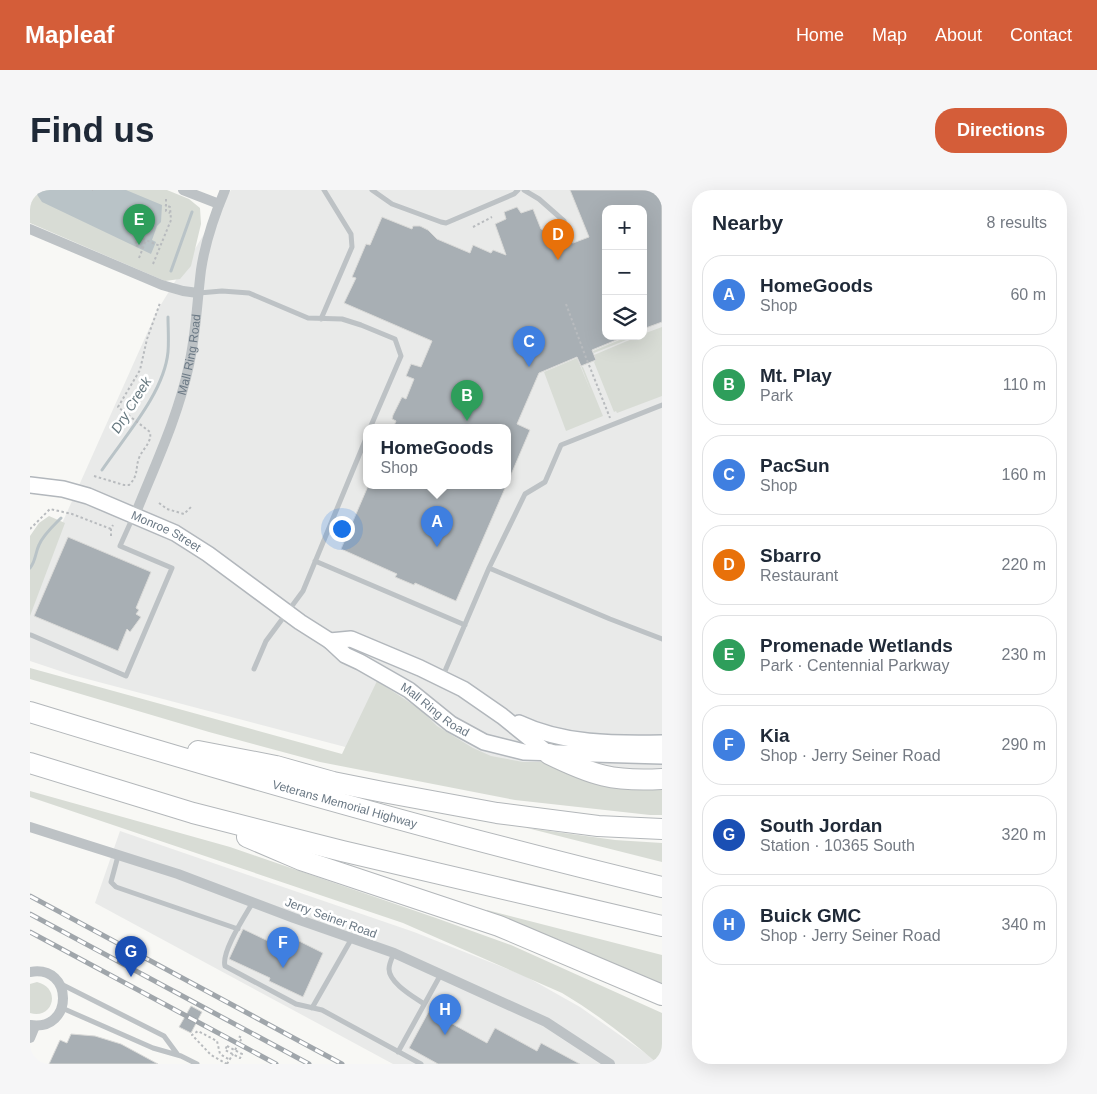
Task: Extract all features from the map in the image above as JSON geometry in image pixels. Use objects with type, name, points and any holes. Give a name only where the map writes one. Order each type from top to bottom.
[{"type":"highway","name":"Veterans Memorial Highway","points":[[30,712],[291,790],[473,840],[662,888]]},
{"type":"highway","points":[[90,731],[276,766],[333,782],[497,813],[598,826],[662,829]]},
{"type":"highway","points":[[549,754],[591,773],[618,779],[662,779]]},
{"type":"highway","points":[[30,763],[193,813],[342,851],[662,926]]},
{"type":"highway","points":[[193,813],[301,860],[499,926],[662,995]]},
{"type":"highway","points":[[614,975],[662,1000]]},
{"type":"street","points":[[183,190],[219,204]]},
{"type":"street","name":"Mall Ring Road","points":[[135,515],[168,436],[180,401],[190,364],[206,244],[225,190]]},
{"type":"street","points":[[30,228],[162,285],[198,293]]},
{"type":"street","name":"Monroe Street","points":[[30,485],[63,489],[88,496],[156,524],[192,543],[286,612]]},
{"type":"street","name":"Mall Ring Road","points":[[286,612],[330,641],[345,655],[409,690],[438,714],[466,733],[484,742],[503,748],[549,754],[662,756]]},
{"type":"street","name":"Mall Ring Road","points":[[330,641],[351,639],[442,678],[463,689],[502,716],[549,754]]},
{"type":"street","name":"Mall Ring Road","points":[[502,716],[541,732],[578,740],[662,743]]},
{"type":"street","name":"Jerry Seiner Road","points":[[30,827],[178,874],[394,953],[546,1022],[610,1064]]},
{"type":"street","points":[[30,972],[44,972],[52,976],[59,983],[63,996],[62,1008],[58,1015],[51,1022],[42,1025],[32,1025],[30,1038]]},
{"type":"lane","points":[[321,319],[352,247],[351,234],[324,190]]},
{"type":"lane","points":[[372,190],[392,204],[441,222],[446,222],[518,190]]},
{"type":"lane","points":[[524,190],[539,199],[564,221]]},
{"type":"lane","points":[[198,293],[222,291],[249,293],[308,318],[342,320],[361,325],[395,339],[402,356],[372,424]]},
{"type":"lane","points":[[442,678],[489,568],[524,494],[545,482],[561,445],[662,406]]},
{"type":"lane","points":[[254,669],[266,641],[303,591],[363,446]]},
{"type":"lane","points":[[31,635],[126,676],[172,568],[120,546],[135,515]]},
{"type":"lane","points":[[315,561],[465,624]]},
{"type":"lane","points":[[489,568],[662,639]]},
{"type":"lane","points":[[118,856],[111,882],[116,887],[238,929]]},
{"type":"lane","points":[[253,902],[225,956],[225,966],[296,1004],[322,1010],[421,1064]]},
{"type":"lane","points":[[312,1008],[352,938]]},
{"type":"lane","points":[[394,953],[389,969],[393,980],[408,994],[424,1004]]},
{"type":"lane","points":[[398,1052],[441,974]]},
{"type":"lane","points":[[59,983],[164,1036],[178,1055]]},
{"type":"lane","points":[[62,1008],[153,1048],[178,1055],[197,1064]]},
{"type":"path","points":[[153,264],[171,220],[170,207],[166,205],[166,199]]},
{"type":"path","points":[[473,227],[492,218]]},
{"type":"path","points":[[143,248],[135,245],[137,240],[141,238],[160,246]]},
{"type":"path","points":[[139,258],[146,240]]},
{"type":"path","points":[[128,490],[128,486],[137,474],[139,459],[150,442],[150,432],[118,407],[140,370],[146,339],[160,303]]},
{"type":"path","points":[[566,304],[610,418]]},
{"type":"path","points":[[94,476],[128,486]]},
{"type":"path","points":[[159,503],[167,509],[184,514],[191,507]]},
{"type":"path","points":[[30,529],[50,509],[72,514],[111,528]]},
{"type":"path","points":[[111,536],[113,524]]},
{"type":"path","points":[[230,1060],[220,1054],[217,1041],[198,1031],[192,1034],[211,1055],[227,1064],[230,1060],[233,1054]]},
{"type":"path","points":[[235,1050],[242,1038],[238,1036]]},
{"type":"path","points":[[227,1046],[235,1050],[242,1054],[240,1058],[225,1050],[227,1046]]},
{"type":"shaded area","points":[[30,190],[167,190],[189,199],[200,208],[201,224],[191,266],[180,279],[165,281],[30,223]]},
{"type":"shaded area","points":[[34,190],[126,190],[162,205],[161,222],[157,226],[152,240],[156,242],[151,254],[42,202]]},
{"type":"shaded area","points":[[231,190],[662,190],[662,799],[467,779],[72,675],[30,661],[30,595],[157,311]]},
{"type":"shaded area","points":[[662,327],[662,396],[617,413],[616,411],[614,412],[594,362],[596,360],[594,355],[630,340],[647,340],[647,333]]},
{"type":"shaded area","points":[[619,340],[626,340],[594,353],[593,351]]},
{"type":"shaded area","points":[[577,358],[591,392],[581,366],[583,367],[603,416],[566,431],[544,372]]},
{"type":"shaded area","points":[[49,516],[65,523],[30,616],[30,536],[39,523]]},
{"type":"shaded area","points":[[30,668],[342,754],[377,681],[421,710],[437,726],[473,748],[491,756],[523,762],[545,762],[662,786],[662,815],[515,800],[320,762],[209,732],[30,679]]},
{"type":"shaded area","points":[[30,791],[230,847],[511,945],[662,1013],[662,1064],[658,1064],[612,1026],[562,993],[403,923],[30,797]]},
{"type":"shaded area","points":[[527,828],[615,840],[662,843],[662,862]]},
{"type":"shaded area","points":[[120,831],[414,932],[525,976],[580,1007],[658,1064],[393,1064],[95,903]]},
{"type":"shaded area","points":[[487,910],[662,955],[662,985],[560,940],[487,915]]},
{"type":"shaded area","points":[[37,982],[45,985],[50,990],[52,996],[49,1008],[38,1014],[30,1013],[30,984]]},
{"type":"building","points":[[570,190],[662,190],[662,322],[647,328],[647,205],[602,205],[602,340],[616,340],[592,350],[596,360],[581,366],[577,357],[539,373],[517,424],[530,430],[511,475],[511,424],[395,424],[396,421],[392,419],[393,415],[402,397],[406,399],[414,379],[406,376],[411,364],[421,367],[432,341],[344,303],[356,278],[352,277],[366,244],[370,245],[382,217],[412,229],[413,226],[420,226],[428,230],[437,239],[470,253],[473,245],[491,253],[493,250],[506,255],[495,224],[506,219],[504,212],[517,207],[521,213],[533,209],[541,229],[573,243],[589,237]]},
{"type":"building","points":[[367,489],[505,489],[456,601],[415,583],[414,585],[395,577],[397,574],[341,549]]},
{"type":"building","points":[[68,537],[151,572],[136,608],[139,610],[136,614],[141,617],[130,632],[127,629],[118,651],[34,616]]},
{"type":"building","points":[[243,929],[285,949],[291,937],[323,953],[303,997],[269,981],[270,978],[229,959]]},
{"type":"building","points":[[191,1006],[202,1012],[191,1033],[179,1027]]},
{"type":"building","points":[[429,1011],[487,1043],[495,1028],[537,1051],[541,1043],[580,1064],[438,1064],[409,1048]]},
{"type":"building","points":[[71,1034],[95,1036],[121,1044],[158,1064],[49,1064],[60,1040],[67,1043]]},
{"type":"waterway","name":"Dry Creek","points":[[171,271],[192,212]]},
{"type":"waterway","name":"Dry Creek","points":[[102,470],[142,414],[159,383],[168,352],[168,317]]},
{"type":"waterway","name":"Dry Creek","points":[[30,568],[43,538],[61,518]]},
{"type":"railway","points":[[30,896],[342,1064]]},
{"type":"railway","points":[[30,914],[309,1064]]},
{"type":"railway","points":[[30,932],[276,1064]]},
{"type":"place","name":"Promenade Wetlands","points":[[139,245]]},
{"type":"place","name":"Sbarro","points":[[558,260]]},
{"type":"place","name":"PacSun","points":[[529,367]]},
{"type":"place","name":"Mt. Play","points":[[467,421]]},
{"type":"place","name":"HomeGoods","points":[[437,547]]},
{"type":"place","name":"Kia","points":[[283,968]]},
{"type":"place","name":"South Jordan","points":[[131,977]]},
{"type":"place","name":"Buick GMC","points":[[445,1035]]}]
